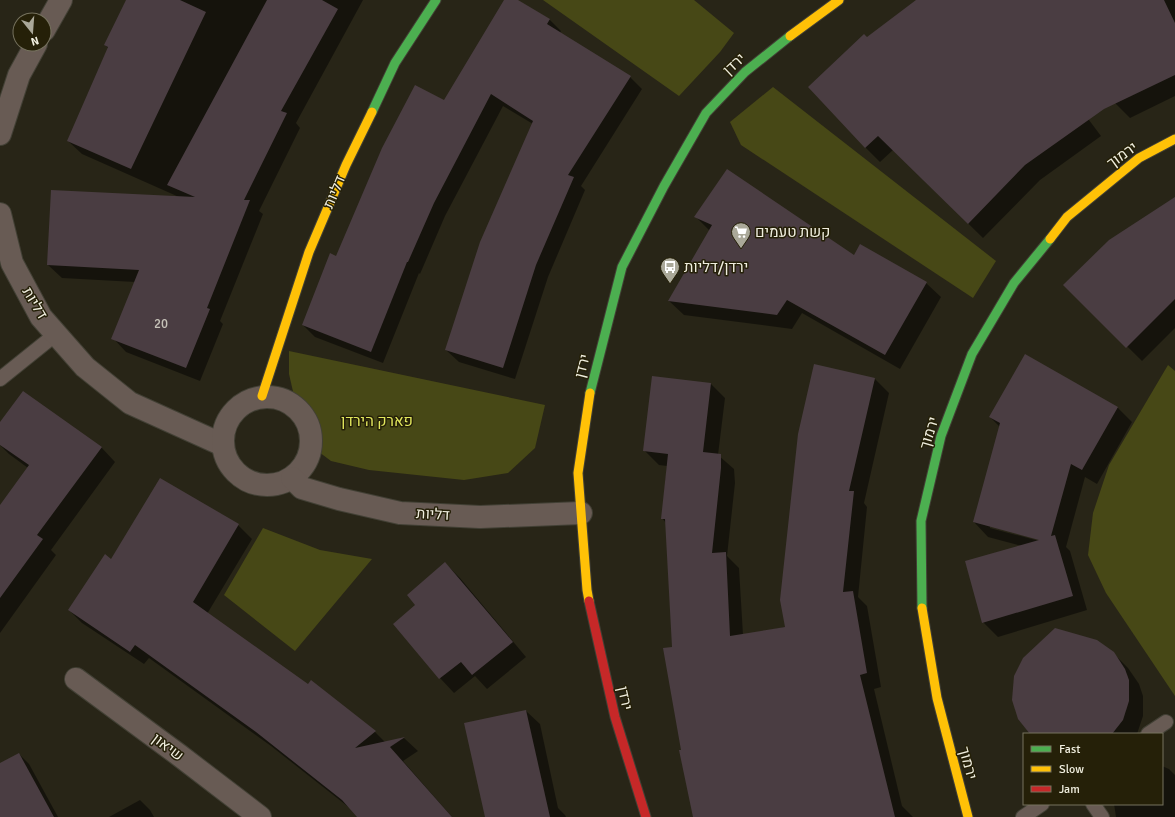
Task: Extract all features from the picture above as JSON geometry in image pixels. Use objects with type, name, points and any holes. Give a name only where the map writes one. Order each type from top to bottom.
[{"type":"street","points":[[52,16],[61,0]]},
{"type":"street","name":"דליות","points":[[262,396],[309,252],[346,164],[395,63],[436,0]]},
{"type":"street","name":"ירדן","points":[[646,817],[615,717],[586,590],[578,473],[591,385],[622,267],[664,186],[706,113],[745,72],[774,48],[839,0]]},
{"type":"street","points":[[0,134],[19,75],[32,52]]},
{"type":"street","name":"ירמוך","points":[[968,817],[937,698],[921,605],[921,521],[941,436],[972,354],[1019,277],[1067,217],[1139,158],[1175,139]]},
{"type":"street","name":"דליות","points":[[0,214],[12,263],[41,316],[85,367],[130,403],[223,445]]},
{"type":"street","points":[[262,396],[277,397],[291,403],[303,414],[308,424],[312,439],[310,454],[303,468],[292,478],[279,484],[263,485],[248,481],[236,472],[226,460],[223,445],[223,434],[228,419],[238,407],[251,399],[262,396]]},
{"type":"street","name":"דליות","points":[[292,478],[302,488],[339,499],[400,513],[480,517],[581,513]]},
{"type":"street","name":"שיאון","points":[[76,679],[260,817]]},
{"type":"lane","points":[[0,379],[56,334]]},
{"type":"lane","points":[[1150,733],[1166,722]]},
{"type":"lane","points":[[1023,817],[1041,805]]},
{"type":"lane","points":[[1094,805],[1102,817]]},
{"type":"green space","points":[[543,0],[694,0],[734,33],[720,52],[679,96]]},
{"type":"green space","points":[[773,87],[996,261],[973,298],[741,145],[730,122]]},
{"type":"green space","name":"פארק הירדן","points":[[289,351],[545,405],[535,448],[508,473],[464,480],[369,470],[331,461],[311,446],[297,409],[289,374]]},
{"type":"green space","points":[[1168,365],[1175,371],[1175,696],[1106,593],[1088,555],[1093,513],[1109,465]]},
{"type":"green space","points":[[263,528],[320,550],[372,559],[295,651],[224,595]]},
{"type":"building","points":[[126,0],[180,0],[206,12],[131,169],[67,141],[108,47],[104,45]]},
{"type":"building","points":[[267,0],[322,0],[338,9],[281,111],[287,113],[244,200],[250,200],[207,308],[210,309],[186,368],[111,339],[139,270],[47,265],[51,190],[195,197],[167,185]]},
{"type":"building","points":[[504,0],[518,0],[550,19],[547,24],[631,76],[568,175],[574,177],[536,265],[503,368],[445,350],[480,242],[533,121],[491,94],[434,203],[407,262],[371,352],[302,325],[330,253],[336,256],[382,148],[415,85],[444,100]]},
{"type":"building","points":[[916,0],[1164,0],[1175,23],[1175,75],[1104,109],[1025,165],[968,224],[878,136],[865,148],[808,87],[864,34],[867,37]]},
{"type":"building","points":[[727,169],[854,255],[860,244],[927,282],[885,355],[787,300],[777,315],[668,301],[712,225],[694,217]]},
{"type":"building","points":[[1175,197],[1175,299],[1126,348],[1063,285],[1109,240]]},
{"type":"building","points":[[1025,354],[1118,407],[1082,470],[1071,464],[1051,536],[1055,535],[1073,596],[982,623],[965,561],[1039,540],[973,522],[1000,423],[989,417]]},
{"type":"building","points":[[814,364],[875,378],[849,491],[854,491],[843,592],[853,591],[867,673],[860,675],[895,817],[693,817],[679,750],[681,750],[663,648],[672,647],[665,519],[661,519],[668,454],[643,451],[652,376],[711,383],[703,452],[721,454],[721,468],[712,553],[726,552],[730,636],[785,627],[780,600],[798,434]]},
{"type":"building","points":[[23,391],[102,447],[37,535],[43,539],[0,598],[0,505],[29,465],[0,445],[0,422]]},
{"type":"building","points":[[160,478],[239,524],[193,602],[308,684],[311,680],[376,731],[355,748],[405,737],[390,747],[452,817],[357,817],[342,800],[256,732],[135,645],[130,652],[68,610],[105,554],[111,559]]},
{"type":"building","points":[[445,562],[513,642],[472,675],[461,662],[439,679],[393,624],[415,605],[407,595]]},
{"type":"building","points":[[1055,628],[1097,640],[1114,652],[1125,669],[1129,680],[1129,701],[1123,720],[1113,733],[1029,733],[1018,719],[1012,700],[1014,676],[1023,658]]},
{"type":"building","points":[[526,710],[550,817],[485,817],[464,723]]},
{"type":"building","points":[[19,753],[54,817],[0,817],[0,763]]},
{"type":"traffic: fast","points":[[372,112],[395,63],[436,0]]},
{"type":"traffic: fast","points":[[590,393],[622,267],[664,186],[706,113],[745,72],[790,36]]},
{"type":"traffic: fast","points":[[922,608],[921,521],[941,436],[972,354],[1014,283],[1050,239]]},
{"type":"traffic: slow","points":[[790,36],[839,0]]},
{"type":"traffic: slow","points":[[262,396],[309,252],[346,165],[372,112]]},
{"type":"traffic: slow","points":[[1050,239],[1067,217],[1139,158],[1175,139]]},
{"type":"traffic: slow","points":[[589,601],[578,473],[590,393]]},
{"type":"traffic: slow","points":[[922,608],[937,698],[968,817]]},
{"type":"traffic: jam","points":[[589,601],[615,717],[646,817]]},
{"type":"place","name":"קשת טעמים","points":[[741,249]]},
{"type":"place","name":"ירדן/דליות","points":[[670,284]]}]
